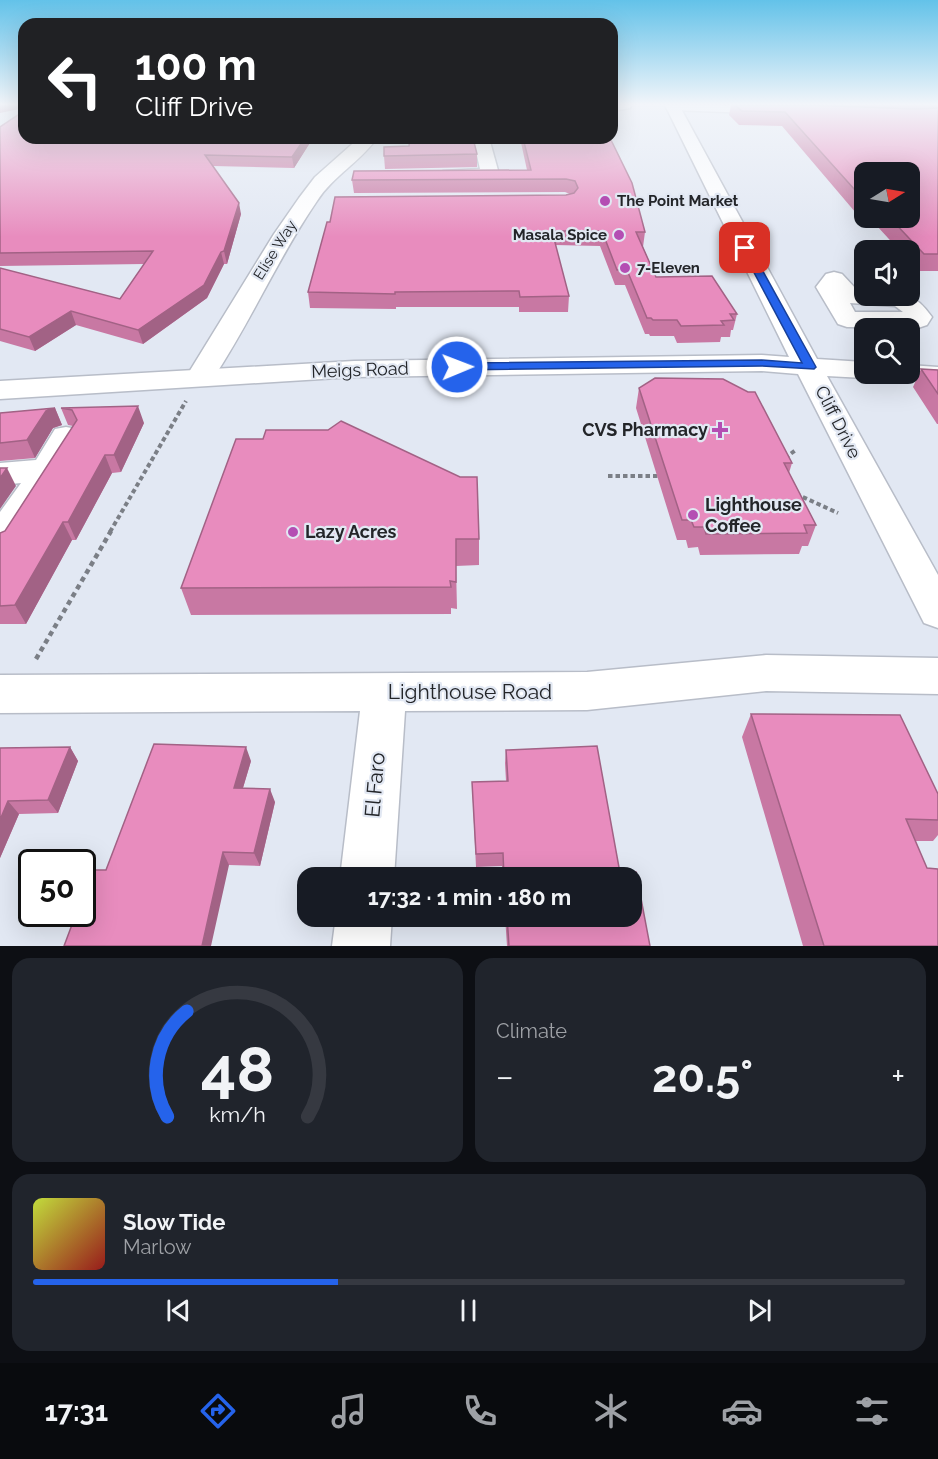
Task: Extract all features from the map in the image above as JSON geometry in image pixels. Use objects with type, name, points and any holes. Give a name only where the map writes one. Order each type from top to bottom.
[{"type":"main road","name":"Elise Way","points":[[200,377],[284,234],[306,202],[321,181],[341,173],[360,149]]},
{"type":"main road","points":[[435,175],[490,174],[484,149]]},
{"type":"main road","name":"Cliff Drive","points":[[694,149],[938,612]]},
{"type":"main road","points":[[306,202],[328,202]]},
{"type":"main road","name":"Meigs Road","points":[[0,390],[354,369],[762,363],[854,369]]},
{"type":"main road","points":[[920,374],[938,375]]},
{"type":"main road","points":[[0,538],[47,470],[66,436]]},
{"type":"main road","points":[[0,474],[47,470]]},
{"type":"main road","name":"Lighthouse Road","points":[[8,694],[587,691],[766,673],[938,676]]},
{"type":"main road","name":"El Faro","points":[[368,867],[384,692]]},
{"type":"main road","points":[[361,946],[363,927]]},
{"type":"path","points":[[8,694],[200,377]]},
{"type":"path","points":[[778,463],[797,449]]},
{"type":"path","points":[[608,476],[665,476]]},
{"type":"path","points":[[789,490],[838,513]]},
{"type":"building","points":[[0,149],[297,149],[292,157],[205,155],[239,203],[224,251],[221,252],[204,285],[138,330],[71,311],[29,337],[0,329],[0,268],[120,299],[153,251],[0,253]]},
{"type":"building","points":[[384,149],[476,149],[477,154],[384,156]]},
{"type":"building","points":[[526,149],[615,149],[632,183],[645,232],[636,232],[656,277],[712,276],[737,314],[730,314],[734,320],[721,321],[724,325],[681,326],[677,320],[647,318],[627,270],[617,270],[602,231],[552,231],[569,296],[520,297],[519,291],[395,292],[395,294],[308,292],[327,222],[330,222],[335,197],[566,195],[574,193],[578,188],[575,181],[566,179],[352,180],[354,171],[531,170]]},
{"type":"building","points":[[818,149],[938,149],[938,254],[924,254],[920,250],[920,240],[911,240],[899,228],[920,228],[920,162],[854,162],[854,189]]},
{"type":"building","points":[[921,369],[938,370],[938,394]]},
{"type":"building","points":[[655,378],[723,379],[748,392],[755,392],[792,463],[784,463],[816,525],[804,525],[807,533],[706,534],[704,527],[694,527],[691,520],[682,520],[639,388]]},
{"type":"building","points":[[138,406],[114,455],[105,455],[68,522],[63,522],[15,605],[0,606],[0,533],[5,531],[77,420],[72,410],[61,408]]},
{"type":"building","points":[[55,408],[46,411],[27,440],[0,443],[0,413]]},
{"type":"building","points":[[341,421],[460,477],[477,477],[479,539],[456,539],[456,582],[450,581],[451,587],[181,588],[236,439],[263,439],[266,430],[328,430]]},
{"type":"building","points":[[0,468],[7,468],[0,478]]},
{"type":"building","points":[[751,714],[900,715],[938,794],[938,820],[906,819],[927,868],[938,869],[938,946],[824,946]]},
{"type":"building","points":[[154,744],[246,747],[234,788],[270,789],[254,853],[223,852],[202,946],[64,946],[71,927],[96,927],[96,870],[106,870]]},
{"type":"building","points":[[597,746],[619,867],[504,867],[503,853],[476,854],[472,782],[508,781],[506,750]]},
{"type":"building","points":[[70,747],[48,800],[8,801],[0,820],[0,748]]},
{"type":"building","points":[[642,904],[650,946],[509,946],[508,927],[642,927]]},
{"type":"place","name":"The Point Market","points":[[605,201]]},
{"type":"place","name":"Masala Spice","points":[[619,235]]},
{"type":"place","name":"7-Eleven","points":[[625,268]]},
{"type":"place","name":"CVS Pharmacy","points":[[720,430]]},
{"type":"place","name":"Lighthouse Coffee","points":[[693,515]]},
{"type":"place","name":"Lazy Acres","points":[[293,532]]},
{"type":"route","points":[[457,367],[762,363],[810,367],[745,248]]}]
